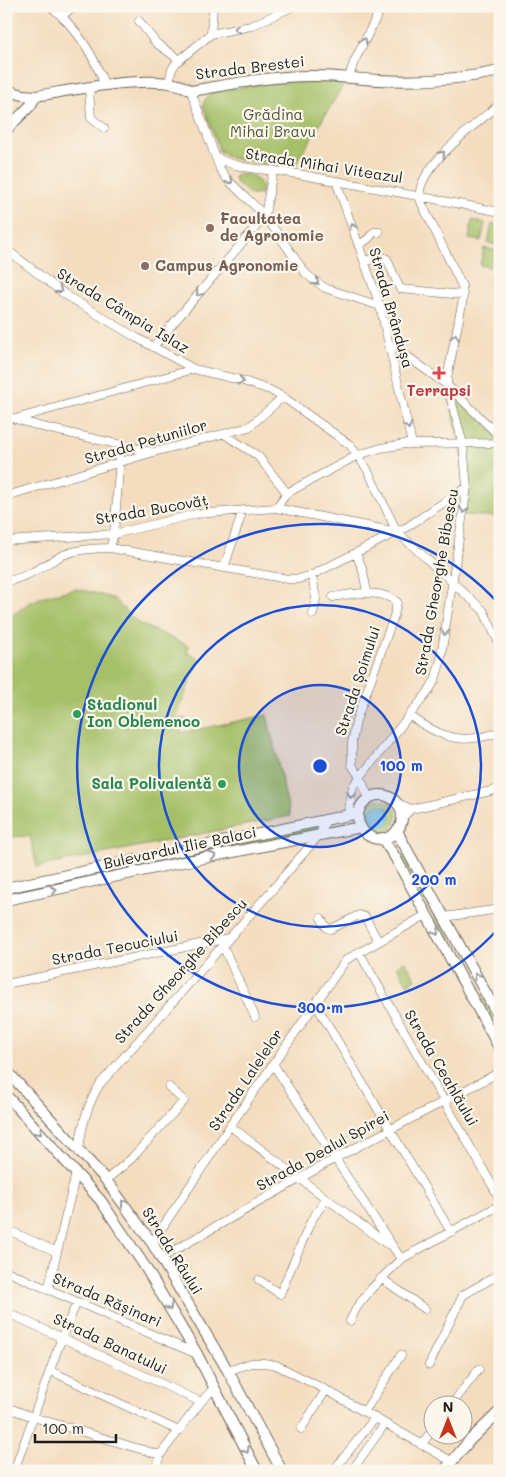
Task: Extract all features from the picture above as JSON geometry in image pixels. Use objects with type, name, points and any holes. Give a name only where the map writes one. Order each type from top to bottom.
[{"type":"main road","name":"Strada Brestei","points":[[6,90],[23,95],[36,96],[106,86],[169,82],[186,86],[191,91],[275,78],[315,76],[378,80],[456,80],[500,71]]},
{"type":"main road","points":[[6,130],[32,104],[36,96]]},
{"type":"main road","points":[[381,795],[387,796],[397,803],[402,818],[397,830],[391,836],[382,838],[368,835],[353,814],[369,798],[381,795]]},
{"type":"main road","name":"Bulevardul Ilie Balaci","points":[[6,900],[353,814]]},
{"type":"main road","points":[[324,833],[326,820]]},
{"type":"main road","name":"Bulevardul Ilie Balaci","points":[[6,888],[361,827]]},
{"type":"main road","points":[[397,830],[500,1019]]},
{"type":"main road","points":[[382,838],[395,857],[500,1049]]},
{"type":"main road","name":"Strada Râului","points":[[6,1070],[106,1180],[152,1243],[228,1371],[282,1471]]},
{"type":"main road","name":"Strada Râului","points":[[6,1095],[101,1201],[144,1265],[197,1354],[257,1471]]},
{"type":"main road","points":[[444,1471],[450,1462],[500,1411]]},
{"type":"street","points":[[50,6],[63,16],[82,39],[106,86]]},
{"type":"street","points":[[63,16],[73,6]]},
{"type":"street","points":[[211,34],[214,6]]},
{"type":"street","points":[[169,82],[174,65],[211,34],[252,26],[294,6]]},
{"type":"street","points":[[349,77],[354,62],[382,6]]},
{"type":"street","points":[[139,21],[156,43],[180,60]]},
{"type":"street","points":[[90,88],[91,118],[104,128]]},
{"type":"street","points":[[191,91],[220,169],[226,178],[264,216],[306,274],[324,288],[380,306]]},
{"type":"street","points":[[447,385],[463,295],[462,286],[419,196],[426,177],[444,152],[500,104]]},
{"type":"street","name":"Strada Mihai Viteazul","points":[[215,156],[231,165],[336,181],[500,212]]},
{"type":"street","points":[[153,347],[264,216],[273,170]]},
{"type":"street","name":"Strada Brândușa","points":[[336,181],[380,306],[412,444]]},
{"type":"street","points":[[359,245],[374,232],[379,232]]},
{"type":"street","name":"Strada Câmpia Islaz","points":[[6,249],[67,296],[153,347],[194,370],[240,380],[270,390],[283,397],[350,445],[380,493],[397,532],[483,610],[500,645]]},
{"type":"street","points":[[365,261],[386,258],[400,290],[463,295]]},
{"type":"street","points":[[390,344],[447,385],[500,437]]},
{"type":"street","points":[[15,418],[194,370]]},
{"type":"street","name":"Strada Gheorghe Bibescu","points":[[353,814],[353,786],[428,692],[435,680],[440,663],[467,487],[463,444],[447,385]]},
{"type":"street","name":"Strada Petuniilor","points":[[6,496],[154,452],[249,427],[283,397]]},
{"type":"street","points":[[6,416],[154,452]]},
{"type":"street","points":[[224,434],[258,456],[288,493]]},
{"type":"street","points":[[276,508],[288,493],[358,455],[381,448],[412,444],[500,443]]},
{"type":"street","points":[[110,548],[114,534],[121,445]]},
{"type":"street","points":[[6,581],[19,578],[65,555],[98,548],[110,548],[288,579],[298,579],[312,575],[405,528],[467,487]]},
{"type":"street","name":"Strada Bucovăț","points":[[6,541],[114,534],[196,514],[276,508],[397,532]]},
{"type":"street","points":[[224,568],[244,510]]},
{"type":"street","points":[[73,536],[75,552]]},
{"type":"street","points":[[356,553],[363,571],[367,592]]},
{"type":"street","points":[[312,575],[316,599],[314,614]]},
{"type":"street","name":"Strada Șoimului","points":[[334,597],[367,592],[396,600],[397,605],[354,730],[350,752],[352,765],[360,777],[369,798]]},
{"type":"street","points":[[410,716],[438,732],[460,739],[472,739],[500,732]]},
{"type":"street","points":[[402,818],[410,809],[500,789]]},
{"type":"street","points":[[397,803],[410,809]]},
{"type":"street","name":"Strada Gheorghe Bibescu","points":[[79,1152],[80,1134],[85,1116],[91,1099],[100,1084],[324,833]]},
{"type":"street","points":[[444,917],[500,908]]},
{"type":"street","points":[[321,918],[327,928],[331,929],[362,915],[365,917],[378,941]]},
{"type":"street","name":"Strada Lalelelor","points":[[152,1243],[230,1126],[346,960],[426,915]]},
{"type":"street","name":"Strada Tecuciului","points":[[6,984],[230,938]]},
{"type":"street","points":[[223,946],[255,1017]]},
{"type":"street","name":"Strada Ceahlăului","points":[[359,952],[500,1199]]},
{"type":"street","points":[[315,1003],[451,1232]]},
{"type":"street","points":[[273,1064],[401,1259]]},
{"type":"street","name":"Strada Dealul Spirei","points":[[161,1258],[334,1159],[500,1072]]},
{"type":"street","points":[[106,1180],[132,1159],[184,1101],[170,1087]]},
{"type":"street","points":[[230,1126],[393,1248]]},
{"type":"street","points":[[48,1290],[76,1173]]},
{"type":"street","points":[[259,1280],[280,1294],[311,1221],[326,1199]]},
{"type":"street","points":[[350,1320],[357,1307],[381,1278],[401,1259],[500,1205]]},
{"type":"street","points":[[6,1229],[57,1252]]},
{"type":"street","name":"Strada Rășinari","points":[[6,1271],[197,1354]]},
{"type":"street","points":[[429,1365],[463,1295],[500,1274]]},
{"type":"street","points":[[381,1278],[425,1309]]},
{"type":"street","points":[[14,1471],[62,1337],[77,1302]]},
{"type":"street","name":"Strada Banatului","points":[[6,1312],[201,1402]]},
{"type":"street","points":[[364,1412],[402,1355]]},
{"type":"street","points":[[228,1371],[251,1363],[276,1365],[326,1390],[450,1462]]},
{"type":"street","points":[[460,1394],[479,1370]]},
{"type":"street","points":[[51,1371],[179,1431]]},
{"type":"street","points":[[155,1471],[160,1455],[214,1388]]},
{"type":"street","points":[[301,1428],[326,1390]]},
{"type":"street","points":[[6,1407],[33,1417],[160,1455]]},
{"type":"street","points":[[336,1466],[374,1419]]},
{"type":"street","points":[[354,1469],[384,1425]]},
{"type":"street","points":[[421,1445],[424,1441]]},
{"type":"green space","name":"Grădina Mihai Bravu","points":[[327,81],[345,82],[293,169],[230,158],[220,152],[203,105],[211,93],[251,85]]},
{"type":"green space","points":[[239,174],[256,178],[261,185],[261,194],[251,195],[235,182],[234,177]]},
{"type":"green space","points":[[472,220],[485,223],[481,241],[469,239]]},
{"type":"green space","points":[[492,224],[500,226],[500,246],[488,243]]},
{"type":"green space","points":[[484,248],[500,251],[500,269],[480,265]]},
{"type":"green space","points":[[491,272],[500,273],[500,300],[489,299]]},
{"type":"green space","points":[[449,394],[500,437],[500,517],[463,515],[468,487]]},
{"type":"green space","points":[[76,589],[114,599],[138,623],[189,646],[187,653],[199,658],[176,718],[187,719],[180,733],[267,715],[290,816],[37,867],[30,836],[6,837],[6,620],[29,603],[44,596]]},
{"type":"green space","points":[[380,799],[393,806],[397,817],[391,829],[378,833],[371,831],[366,826],[363,814],[365,807],[371,802]]},
{"type":"green space","points":[[318,825],[321,827],[319,831],[191,857],[190,855],[191,853]]},
{"type":"green space","points":[[179,855],[182,858],[52,886],[52,882]]},
{"type":"green space","points":[[406,857],[500,1029],[500,1038],[402,859]]},
{"type":"green space","points":[[405,961],[416,979],[407,984],[397,966]]},
{"type":"water","points":[[380,805],[388,808],[391,816],[388,824],[380,827],[372,824],[369,816],[372,808]]},
{"type":"place","name":"Facultatea de Agronomie","points":[[210,228]]},
{"type":"place","name":"Campus Agronomie","points":[[145,266]]},
{"type":"place","name":"Terrapsi","points":[[439,373]]},
{"type":"place","name":"Stadionul Ion Oblemenco","points":[[77,714]]},
{"type":"place","name":"Sala Polivalentă","points":[[222,784]]}]
